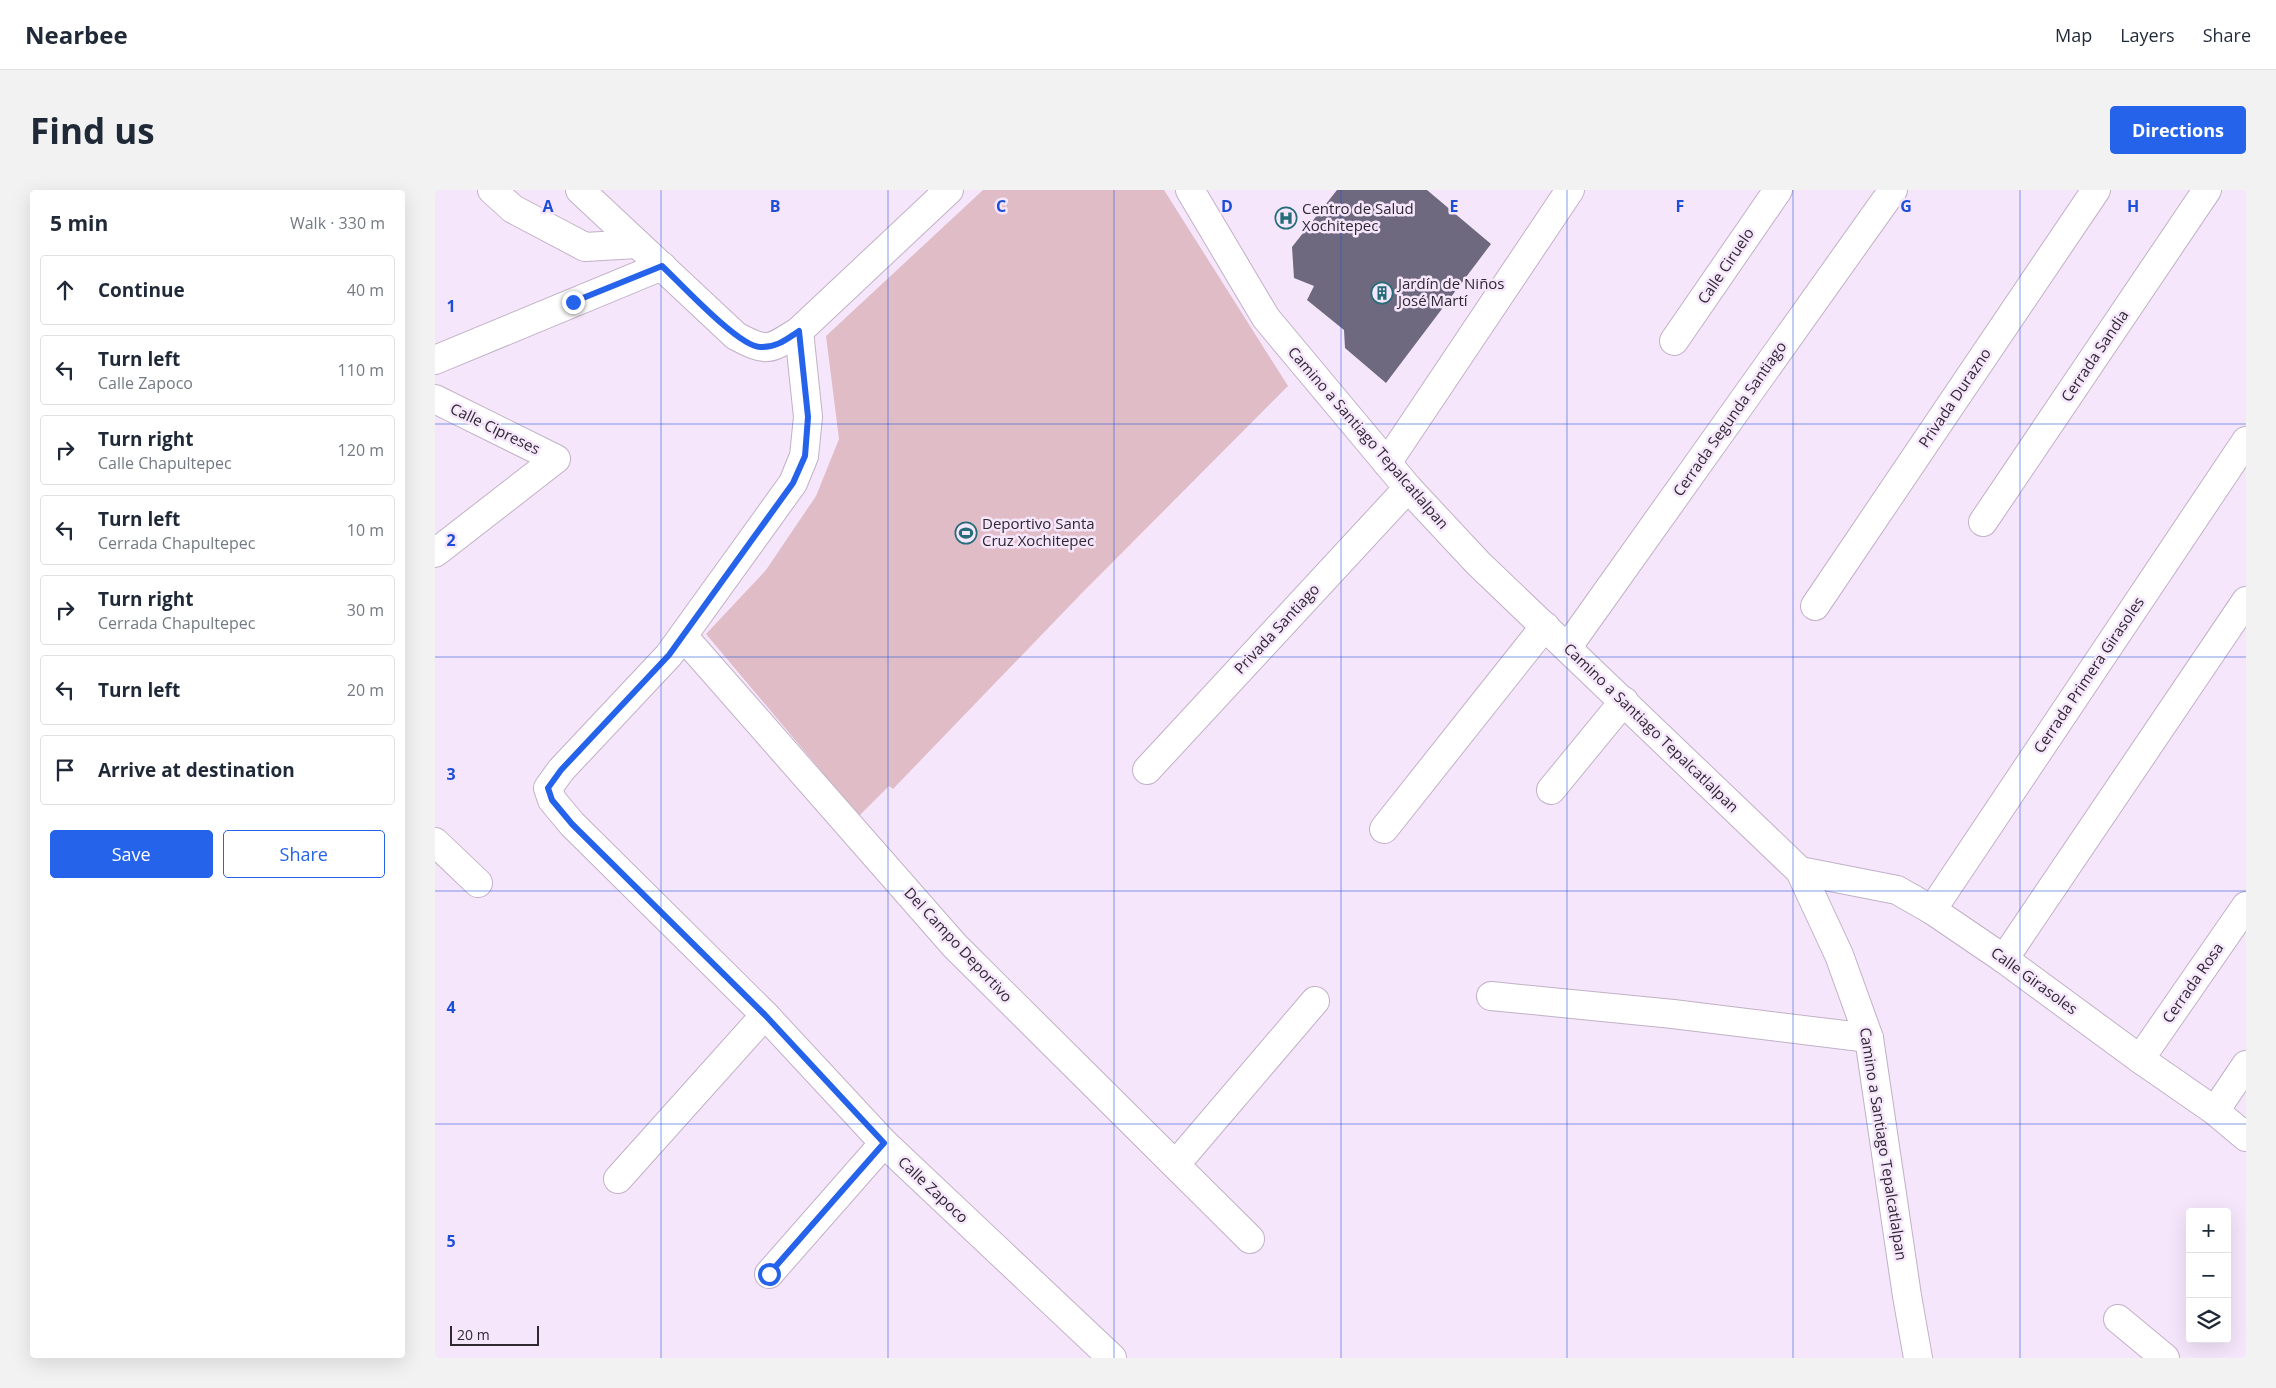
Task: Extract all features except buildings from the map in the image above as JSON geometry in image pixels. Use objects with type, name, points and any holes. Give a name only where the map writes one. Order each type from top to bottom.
[{"type":"street","points":[[492,190],[513,209],[585,247],[637,244]]},
{"type":"street","points":[[580,190],[736,336],[758,348],[776,346],[799,331],[949,190]]},
{"type":"street","name":"Camino a Santiago Tepalcatlalpan","points":[[1190,190],[1266,318],[1408,488],[1478,562],[1800,871],[1839,955],[1869,1038],[1918,1358]]},
{"type":"street","name":"Calle Ciruelo","points":[[1674,342],[1778,190]]},
{"type":"street","name":"Cerrada Segunda Santiago","points":[[1567,648],[1893,190]]},
{"type":"street","name":"Privada Durazno","points":[[1815,606],[2096,190]]},
{"type":"street","name":"Cerrada Sandia","points":[[1983,522],[2207,190]]},
{"type":"street","points":[[1387,463],[1564,192]]},
{"type":"street","points":[[435,360],[662,266]]},
{"type":"street","points":[[683,636],[793,483],[805,456],[808,417],[799,331]]},
{"type":"street","name":"Calle Cipreses","points":[[435,399],[556,459],[435,553]]},
{"type":"street","name":"Cerrada Primera Girasoles","points":[[1932,910],[2246,441]]},
{"type":"street","name":"Privada Santiago","points":[[1147,770],[1408,488]]},
{"type":"street","points":[[2004,959],[2246,601]]},
{"type":"street","points":[[1384,829],[1545,626]]},
{"type":"street","name":"Calle Zapoco","points":[[683,636],[669,655],[561,770],[548,788],[552,800],[572,824],[765,1015],[884,1143],[1112,1358]]},
{"type":"street","name":"Del Campo Deportivo","points":[[683,636],[955,946],[1250,1238]]},
{"type":"street","points":[[1551,790],[1624,701]]},
{"type":"street","points":[[435,842],[478,883]]},
{"type":"street","name":"Calle Girasoles","points":[[1800,871],[1897,890],[1932,910],[2004,959],[2140,1059],[2215,1111],[2246,1137]]},
{"type":"street","name":"Cerrada Rosa","points":[[2140,1059],[2246,906]]},
{"type":"street","points":[[1491,996],[1673,1014],[1869,1038]]},
{"type":"street","points":[[1176,1164],[1315,1001]]},
{"type":"street","points":[[618,1179],[765,1015]]},
{"type":"street","points":[[2215,1111],[2246,1065]]},
{"type":"street","points":[[769,1274],[884,1143]]},
{"type":"street","points":[[2118,1319],[2165,1358]]},
{"type":"shaded area","name":"Deportivo Santa Cruz Xochitepec","points":[[983,190],[1164,190],[1288,386],[1080,595],[893,789],[889,786],[859,816],[706,634],[766,570],[816,496],[839,439],[826,336]]},
{"type":"place","name":"Centro de Salud Xochitepec","points":[[1286,218]]},
{"type":"place","name":"Jardín de Niños José Martí","points":[[1382,293]]},
{"type":"place","name":"Deportivo Santa Cruz Xochitepec","points":[[966,533]]},
{"type":"route","points":[[573,302],[662,266],[736,336],[758,348],[776,346],[799,331],[806,382],[808,417],[805,456],[793,483],[669,655],[561,770],[548,788],[552,800],[572,824],[765,1015],[884,1143],[769,1274]]}]
